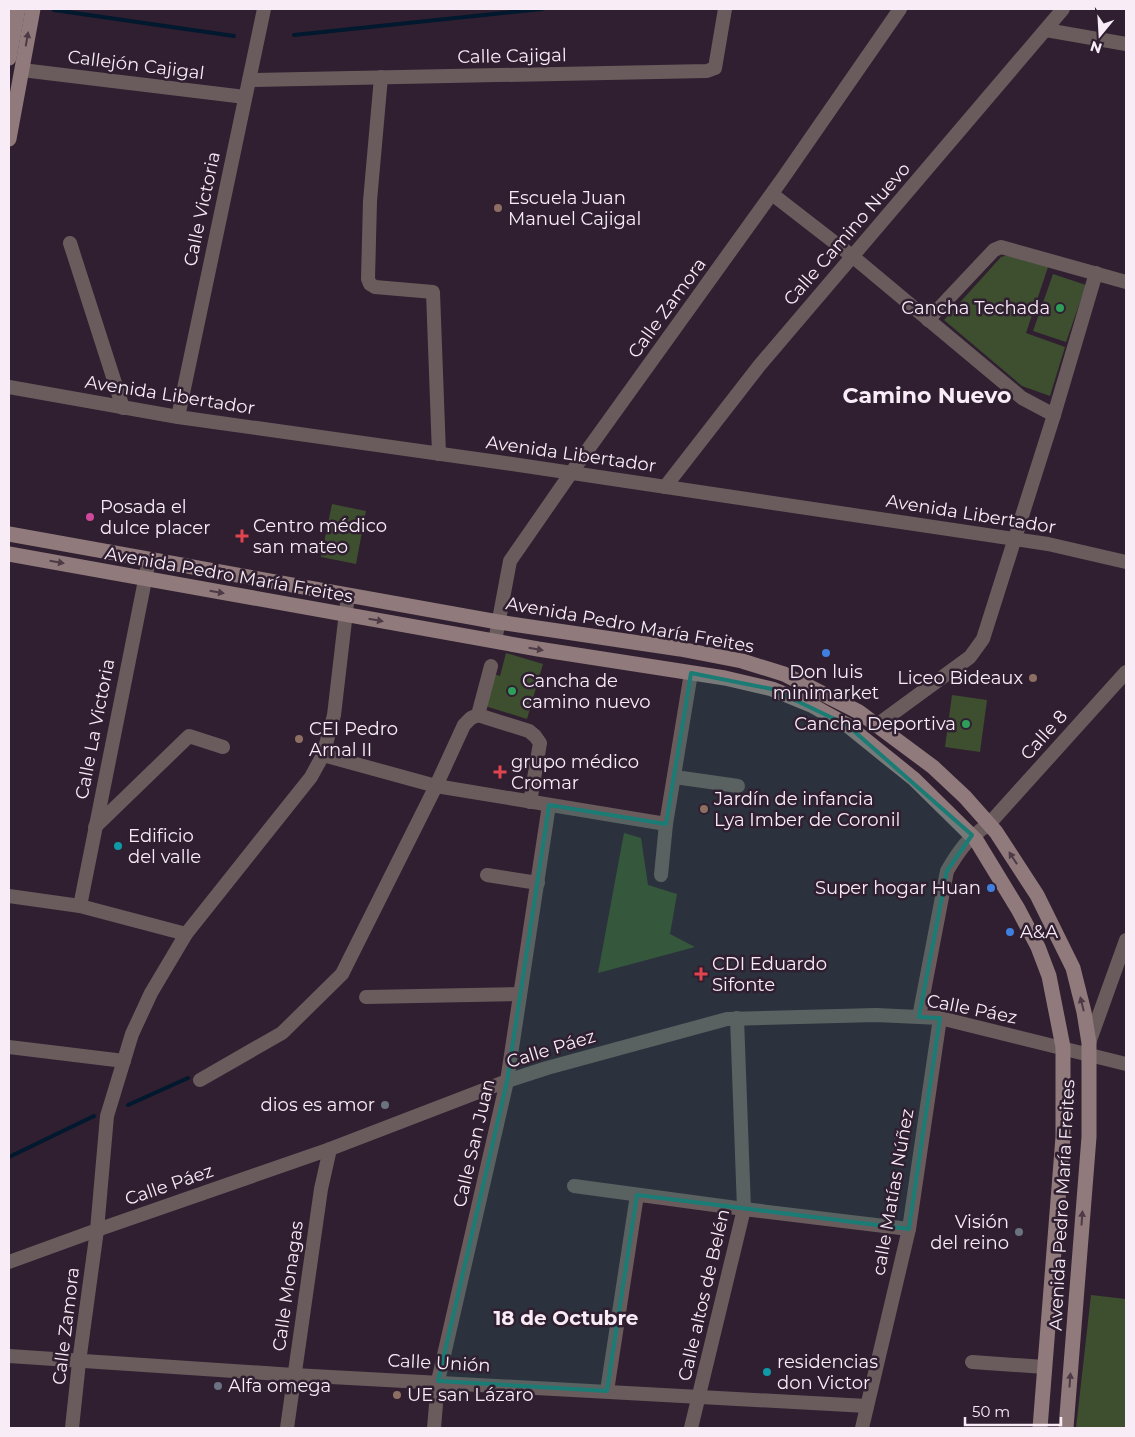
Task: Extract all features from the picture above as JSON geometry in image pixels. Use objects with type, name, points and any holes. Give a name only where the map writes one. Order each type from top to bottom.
[{"type":"street","points":[[9,58],[18,9]]},
{"type":"street","points":[[9,139],[33,9]]},
{"type":"street","name":"Calle Victoria","points":[[178,417],[264,9]]},
{"type":"street","name":"Calle Cajigal","points":[[249,80],[707,71],[715,68],[725,9]]},
{"type":"street","name":"Calle Zamora","points":[[494,641],[510,561],[772,194],[900,9]]},
{"type":"street","name":"Calle Camino Nuevo","points":[[665,487],[759,366],[1063,9]]},
{"type":"street","points":[[1046,30],[1126,44]]},
{"type":"street","name":"Callejón Cajigal","points":[[22,70],[245,97]]},
{"type":"street","points":[[381,77],[370,201],[368,279],[370,284],[375,287],[433,292],[439,454]]},
{"type":"street","points":[[772,194],[852,256],[1022,398],[1054,415]]},
{"type":"street","points":[[70,243],[123,408]]},
{"type":"street","points":[[928,320],[994,250],[1001,247],[1126,282]]},
{"type":"street","points":[[877,725],[970,657],[983,639],[1054,415],[1096,273]]},
{"type":"street","name":"Avenida Libertador","points":[[9,387],[178,417],[1048,544],[1126,562]]},
{"type":"street","name":"Avenida Pedro María Freites","points":[[9,534],[498,622],[742,661],[784,674],[859,712],[933,767],[965,797],[996,832],[1037,895],[1073,968],[1084,1012],[1089,1048],[1089,1137],[1066,1428]]},
{"type":"street","name":"Avenida Pedro María Freites","points":[[9,554],[494,641],[772,688],[811,705],[848,725],[914,779],[972,835],[1018,909],[1038,947],[1049,976],[1063,1047],[1062,1166],[1040,1428]]},
{"type":"street","name":"Calle La Victoria","points":[[80,906],[149,560]]},
{"type":"street","name":"Calle Zamora","points":[[72,1428],[97,1230],[107,1116],[132,1034],[151,993],[186,934],[311,777],[323,755],[334,715],[348,595]]},
{"type":"street","points":[[478,714],[491,666]]},
{"type":"street","name":"Calle 8","points":[[989,824],[1126,672]]},
{"type":"street","points":[[661,875],[666,824],[675,777],[690,673]]},
{"type":"street","points":[[200,1080],[282,1033],[342,974],[436,786],[464,725],[470,718],[478,714],[529,731],[540,743],[530,802]]},
{"type":"street","points":[[95,827],[189,736],[222,747]]},
{"type":"street","points":[[323,755],[436,786],[666,824]]},
{"type":"street","points":[[675,777],[738,786]]},
{"type":"street","name":"Calle San Juan","points":[[434,1428],[438,1381],[508,1081],[549,805]]},
{"type":"street","points":[[919,1017],[947,871],[958,852],[972,835],[989,824]]},
{"type":"street","points":[[487,875],[538,883]]},
{"type":"street","points":[[9,896],[80,906],[186,934]]},
{"type":"street","points":[[1089,1048],[1126,940]]},
{"type":"street","points":[[366,997],[520,994]]},
{"type":"street","name":"Calle Páez","points":[[9,1262],[330,1149],[508,1081],[547,1068],[727,1019],[876,1015],[940,1018],[1063,1047],[1089,1048],[1126,1064]]},
{"type":"street","name":"Calle altos de Belén","points":[[691,1428],[744,1209],[737,1018]]},
{"type":"street","name":"calle Matías Núñez","points":[[862,1428],[909,1229],[940,1018]]},
{"type":"street","points":[[9,1048],[124,1061]]},
{"type":"street","name":"Calle Monagas","points":[[287,1428],[321,1189],[330,1149]]},
{"type":"street","points":[[1062,1166],[1086,1166]]},
{"type":"street","points":[[574,1186],[909,1229]]},
{"type":"street","points":[[607,1391],[637,1195]]},
{"type":"street","name":"Calle Unión","points":[[9,1356],[294,1375],[438,1381],[867,1406]]},
{"type":"street","points":[[972,1362],[1044,1367]]},
{"type":"highlighted area","points":[[691,673],[772,689],[847,725],[972,835],[947,871],[919,1017],[940,1018],[909,1229],[637,1195],[607,1391],[438,1381],[507,1081],[549,805],[666,824]]},
{"type":"green space","points":[[1009,255],[1048,267],[1026,333],[1065,347],[1050,396],[1022,386],[944,320],[1001,257]]},
{"type":"green space","name":"Cancha Techada","points":[[1053,274],[1086,285],[1066,342],[1033,331]]},
{"type":"green space","points":[[332,504],[366,511],[356,564],[321,557]]},
{"type":"green space","name":"Cancha de camino nuevo","points":[[506,653],[543,664],[527,719],[485,706],[494,674],[500,676]]},
{"type":"green space","name":"Cancha Deportiva","points":[[952,695],[987,700],[980,752],[945,747]]},
{"type":"green space","points":[[624,833],[641,838],[648,885],[677,894],[670,934],[695,947],[598,973]]},
{"type":"green space","points":[[1091,1295],[1126,1299],[1126,1428],[1076,1428]]},
{"type":"waterway","points":[[294,35],[542,9]]},
{"type":"waterway","points":[[54,10],[234,36]]},
{"type":"waterway","points":[[128,1105],[188,1078]]},
{"type":"waterway","points":[[9,1157],[94,1116]]},
{"type":"place","name":"Escuela Juan Manuel Cajigal","points":[[498,208]]},
{"type":"place","name":"Cancha Techada","points":[[1060,308]]},
{"type":"place","name":"Posada el dulce placer","points":[[90,517]]},
{"type":"place","name":"Centro médico san mateo","points":[[242,536]]},
{"type":"place","name":"Don luis minimarket","points":[[826,653]]},
{"type":"place","name":"Liceo Bideaux","points":[[1033,678]]},
{"type":"place","name":"Cancha de camino nuevo","points":[[512,691]]},
{"type":"place","name":"Cancha Deportiva","points":[[966,724]]},
{"type":"place","name":"CEI Pedro Arnal II","points":[[299,739]]},
{"type":"place","name":"grupo médico Cromar","points":[[500,772]]},
{"type":"place","name":"Jardín de infancia Lya Imber de Coronil","points":[[704,809]]},
{"type":"place","name":"Edificio del valle","points":[[118,846]]},
{"type":"place","name":"Super hogar Huan","points":[[991,888]]},
{"type":"place","name":"A&A","points":[[1010,932]]},
{"type":"place","name":"CDI Eduardo Sifonte","points":[[701,974]]},
{"type":"place","name":"dios es amor","points":[[385,1105]]},
{"type":"place","name":"Visión del reino","points":[[1019,1232]]},
{"type":"place","name":"residencias don Victor","points":[[767,1372]]},
{"type":"place","name":"Alfa omega","points":[[218,1386]]},
{"type":"place","name":"UE san Lázaro","points":[[397,1395]]},
{"type":"district","name":"Camino Nuevo","points":[[927,395]]},
{"type":"district","name":"18 de Octubre","points":[[566,1318]]}]
